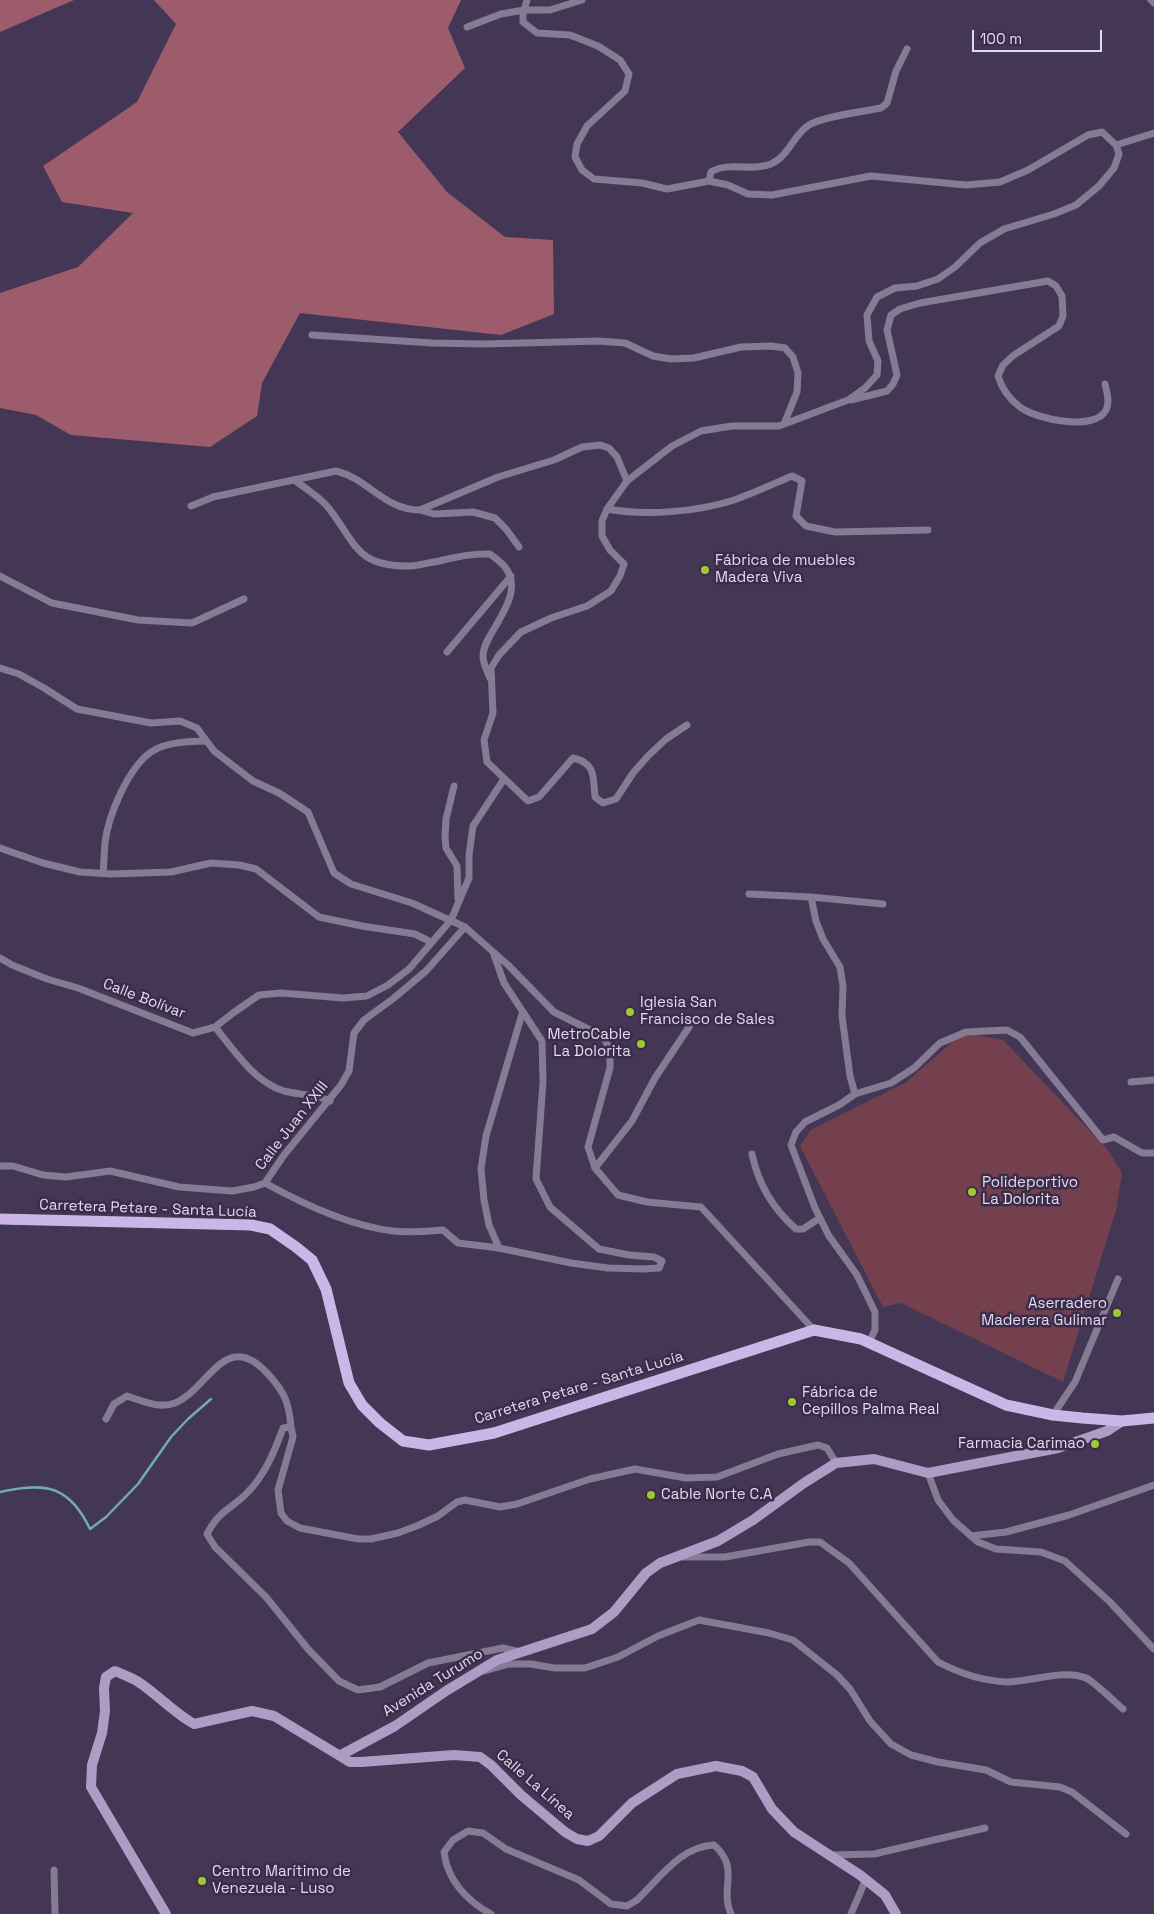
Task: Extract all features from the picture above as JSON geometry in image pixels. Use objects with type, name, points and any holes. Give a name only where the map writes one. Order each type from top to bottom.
[{"type":"main road","name":"Carretera Petare - Santa Lucía","points":[[0,1219],[252,1225],[270,1229],[312,1260],[326,1289],[349,1383],[362,1405],[380,1423],[403,1441],[429,1445],[494,1433],[814,1330],[869,1342],[1006,1405],[1053,1415],[1122,1421],[1154,1418]]},
{"type":"street","points":[[527,0],[523,22],[537,33],[570,35],[598,46],[620,60],[629,74],[625,91],[587,126],[577,144],[576,157],[582,170],[594,179],[642,183],[667,189],[709,181],[728,185],[748,194],[772,195],[871,176],[966,185],[1000,182],[1028,170],[1088,135],[1102,132],[1116,145],[1119,154],[1114,168],[1099,186],[1076,205],[1054,214],[1004,229],[980,243],[938,279],[917,286],[894,288],[877,296],[867,315],[869,341],[878,361],[878,375],[865,388],[848,400]]},
{"type":"street","points":[[467,26],[501,14],[524,10],[550,10],[582,0]]},
{"type":"street","points":[[1151,0],[1154,3]]},
{"type":"street","points":[[709,181],[711,172],[717,168],[755,168],[771,164],[785,155],[808,126],[820,121],[881,108],[887,103],[896,71],[907,49]]},
{"type":"street","points":[[1116,145],[1154,133]]},
{"type":"street","points":[[687,725],[666,739],[648,756],[633,773],[616,799],[603,803],[595,797],[591,767],[584,760],[573,758],[539,798],[528,801],[487,762],[484,740],[493,712],[491,668],[521,632],[551,618],[587,606],[611,591],[620,576],[624,564],[610,550],[602,536],[602,521],[607,509],[627,481],[672,446],[701,431],[732,426],[779,426],[848,400],[887,391],[897,375],[887,330],[891,315],[920,303],[1048,281],[1056,286],[1062,296],[1064,316],[1059,326],[1014,355],[1003,365],[998,376],[1002,390],[1020,408],[1037,416],[1085,423],[1097,419],[1106,411],[1108,399],[1105,384]]},
{"type":"street","points":[[312,335],[432,344],[599,341],[625,344],[653,356],[671,359],[694,358],[741,347],[771,346],[785,348],[793,357],[798,373],[797,392],[784,424]]},
{"type":"street","points":[[420,510],[498,477],[554,460],[582,447],[600,445],[609,448],[617,457],[627,481]]},
{"type":"street","points":[[191,506],[213,497],[336,471],[347,474],[393,505],[406,510],[420,510],[434,514],[473,512],[495,518],[506,529],[518,547]]},
{"type":"street","points":[[607,509],[628,513],[651,514],[703,507],[733,500],[792,476],[802,481],[796,516],[806,526],[835,532],[928,530]]},
{"type":"street","points":[[294,480],[326,506],[358,551],[369,559],[386,565],[413,566],[474,553],[490,554],[504,566],[510,576],[512,587],[508,604],[485,645],[483,656],[485,667],[492,681]]},
{"type":"street","points":[[0,576],[52,603],[138,620],[192,623],[244,598]]},
{"type":"street","points":[[447,652],[510,576]]},
{"type":"street","points":[[0,668],[19,674],[77,710],[151,723],[180,721],[197,728],[214,751],[253,781],[279,793],[308,812],[334,873],[351,884],[412,903],[465,927],[554,1012],[604,1037],[610,1051],[610,1068],[588,1147],[595,1168],[618,1195],[647,1202],[701,1207],[814,1330]]},
{"type":"street","points":[[103,873],[105,841],[118,796],[139,762],[152,751],[174,744],[206,741]]},
{"type":"street","points":[[451,920],[469,878],[469,855],[473,826],[504,779]]},
{"type":"street","points":[[454,786],[446,819],[445,838],[446,848],[457,866],[458,902]]},
{"type":"street","points":[[0,848],[43,863],[80,872],[171,872],[211,863],[239,865],[256,869],[319,917],[415,934],[431,942]]},
{"type":"street","points":[[749,894],[883,904]]},
{"type":"street","points":[[811,898],[816,921],[823,939],[840,967],[843,986],[842,1016],[854,1094]]},
{"type":"street","name":"Calle Bolívar","points":[[0,958],[38,975],[78,988],[193,1033],[215,1027],[233,1012],[259,995],[281,993],[343,998],[367,996],[388,985],[409,969],[451,920]]},
{"type":"street","name":"Calle Juan XXIII","points":[[0,1166],[13,1166],[43,1175],[66,1177],[110,1171],[179,1187],[232,1191],[265,1183],[284,1155],[330,1101],[349,1070],[354,1033],[359,1026],[426,970],[465,927]]},
{"type":"street","points":[[265,1183],[312,1207],[366,1226],[395,1232],[443,1230],[458,1243],[499,1248],[571,1263],[608,1268],[659,1268],[662,1261],[654,1257],[629,1255],[600,1249],[550,1207],[536,1179],[543,1082],[542,1041],[533,1025],[522,1014],[504,983],[492,951]]},
{"type":"street","points":[[499,1248],[489,1225],[481,1169],[486,1136],[522,1014]]},
{"type":"street","points":[[215,1027],[262,1080],[282,1090],[330,1101]]},
{"type":"street","points":[[595,1168],[632,1121],[655,1078],[689,1028]]},
{"type":"street","points":[[869,1342],[875,1330],[875,1312],[857,1276],[829,1236],[820,1218],[792,1145],[796,1132],[805,1122],[840,1106],[854,1094],[891,1082],[914,1068],[940,1043],[966,1032],[1007,1030],[1020,1037],[1103,1140],[1114,1137],[1142,1153],[1154,1153]]},
{"type":"street","points":[[1131,1082],[1154,1080]]},
{"type":"street","points":[[752,1154],[756,1175],[783,1218],[796,1229],[803,1229],[820,1218]]},
{"type":"street","points":[[1053,1415],[1075,1382],[1118,1279]]},
{"type":"street","points":[[106,1419],[114,1404],[127,1396],[152,1405],[174,1404],[185,1397],[225,1359],[246,1357],[258,1364],[279,1386],[289,1406],[293,1437],[278,1490],[281,1513],[287,1521],[300,1528],[358,1539],[371,1539],[419,1525],[438,1516],[457,1502],[465,1500],[500,1507],[517,1504],[590,1479],[635,1469],[686,1478],[717,1477],[778,1454],[818,1445],[827,1448],[836,1463]]},
{"type":"street","name":"Avenida Turumo","points":[[341,1755],[395,1726],[474,1673],[497,1660],[592,1629],[614,1612],[646,1573],[660,1563],[718,1541],[753,1520],[804,1483],[836,1463],[874,1459],[928,1473],[1058,1448],[1099,1435],[1122,1421]]},
{"type":"street","points":[[291,1426],[283,1428],[265,1470],[245,1495],[220,1513],[207,1534],[215,1547],[266,1597],[308,1648],[339,1681],[358,1690],[380,1687],[428,1663],[503,1648],[523,1653]]},
{"type":"street","points":[[928,1473],[938,1500],[953,1520],[978,1542],[996,1549],[1041,1552],[1065,1562],[1110,1602],[1154,1649]]},
{"type":"street","points":[[971,1536],[1006,1532],[1070,1515],[1154,1486]]},
{"type":"street","points":[[678,1557],[725,1557],[809,1542],[820,1542],[849,1563],[938,1662],[977,1678],[1008,1682],[1068,1675],[1088,1680],[1123,1709]]},
{"type":"street","points":[[474,1673],[509,1664],[531,1664],[554,1668],[585,1668],[618,1656],[658,1636],[699,1620],[769,1633],[793,1640],[837,1675],[850,1689],[870,1721],[891,1744],[911,1755],[938,1762],[986,1770],[1011,1782],[1060,1787],[1072,1792],[1126,1834]]},
{"type":"street","points":[[166,1914],[91,1787],[92,1766],[102,1733],[105,1712],[104,1688],[106,1677],[115,1672],[135,1680],[155,1694],[178,1715],[194,1724],[252,1711],[274,1716],[341,1755]]},
{"type":"street","name":"Calle La Línea","points":[[341,1755],[350,1762],[454,1754],[480,1757],[564,1832],[577,1839],[588,1841],[600,1836],[632,1802],[677,1774],[716,1766],[742,1771],[753,1777],[772,1809],[794,1832],[866,1879],[885,1895],[896,1914]]},
{"type":"street","points":[[829,1855],[874,1854],[985,1828]]},
{"type":"street","points":[[491,1914],[475,1906],[460,1890],[446,1866],[444,1852],[453,1840],[468,1831],[483,1833],[506,1849],[579,1880],[611,1904],[627,1906],[637,1900],[686,1852],[701,1846],[714,1845],[723,1853],[728,1864],[728,1906],[732,1914]]},
{"type":"street","points":[[54,1870],[55,1914]]},
{"type":"street","points":[[851,1914],[866,1879]]},
{"type":"shaded area","points":[[0,0],[74,0],[0,32]]},
{"type":"shaded area","points":[[154,0],[461,0],[448,28],[465,68],[398,132],[447,192],[505,237],[553,240],[554,314],[501,335],[300,313],[262,383],[257,416],[210,447],[71,435],[36,415],[0,408],[0,293],[78,267],[133,213],[62,202],[43,166],[137,102],[176,24]]},
{"type":"shaded area","name":"Polideportivo La Dolorita","points":[[963,1033],[1003,1040],[1108,1150],[1122,1173],[1116,1210],[1063,1382],[901,1303],[883,1307],[800,1146],[811,1130],[905,1083]]},
{"type":"waterway","points":[[0,1492],[30,1487],[54,1490],[64,1495],[73,1503],[82,1514],[90,1529],[106,1517],[138,1484],[171,1437],[211,1399]]},
{"type":"place","name":"Fábrica de muebles Madera Viva","points":[[705,570]]},
{"type":"place","name":"Iglesia San Francisco de Sales","points":[[630,1012]]},
{"type":"place","name":"MetroCable La Dolorita","points":[[641,1044]]},
{"type":"place","name":"Polideportivo La Dolorita","points":[[972,1192]]},
{"type":"place","name":"Aserradero Maderera Gulimar","points":[[1117,1313]]},
{"type":"place","name":"Fábrica de Cepillos Palma Real","points":[[792,1402]]},
{"type":"place","name":"Farmacia Carimao","points":[[1095,1444]]},
{"type":"place","name":"Cable Norte C.A","points":[[651,1495]]},
{"type":"place","name":"Centro Marítimo de Venezuela - Luso","points":[[202,1881]]}]
